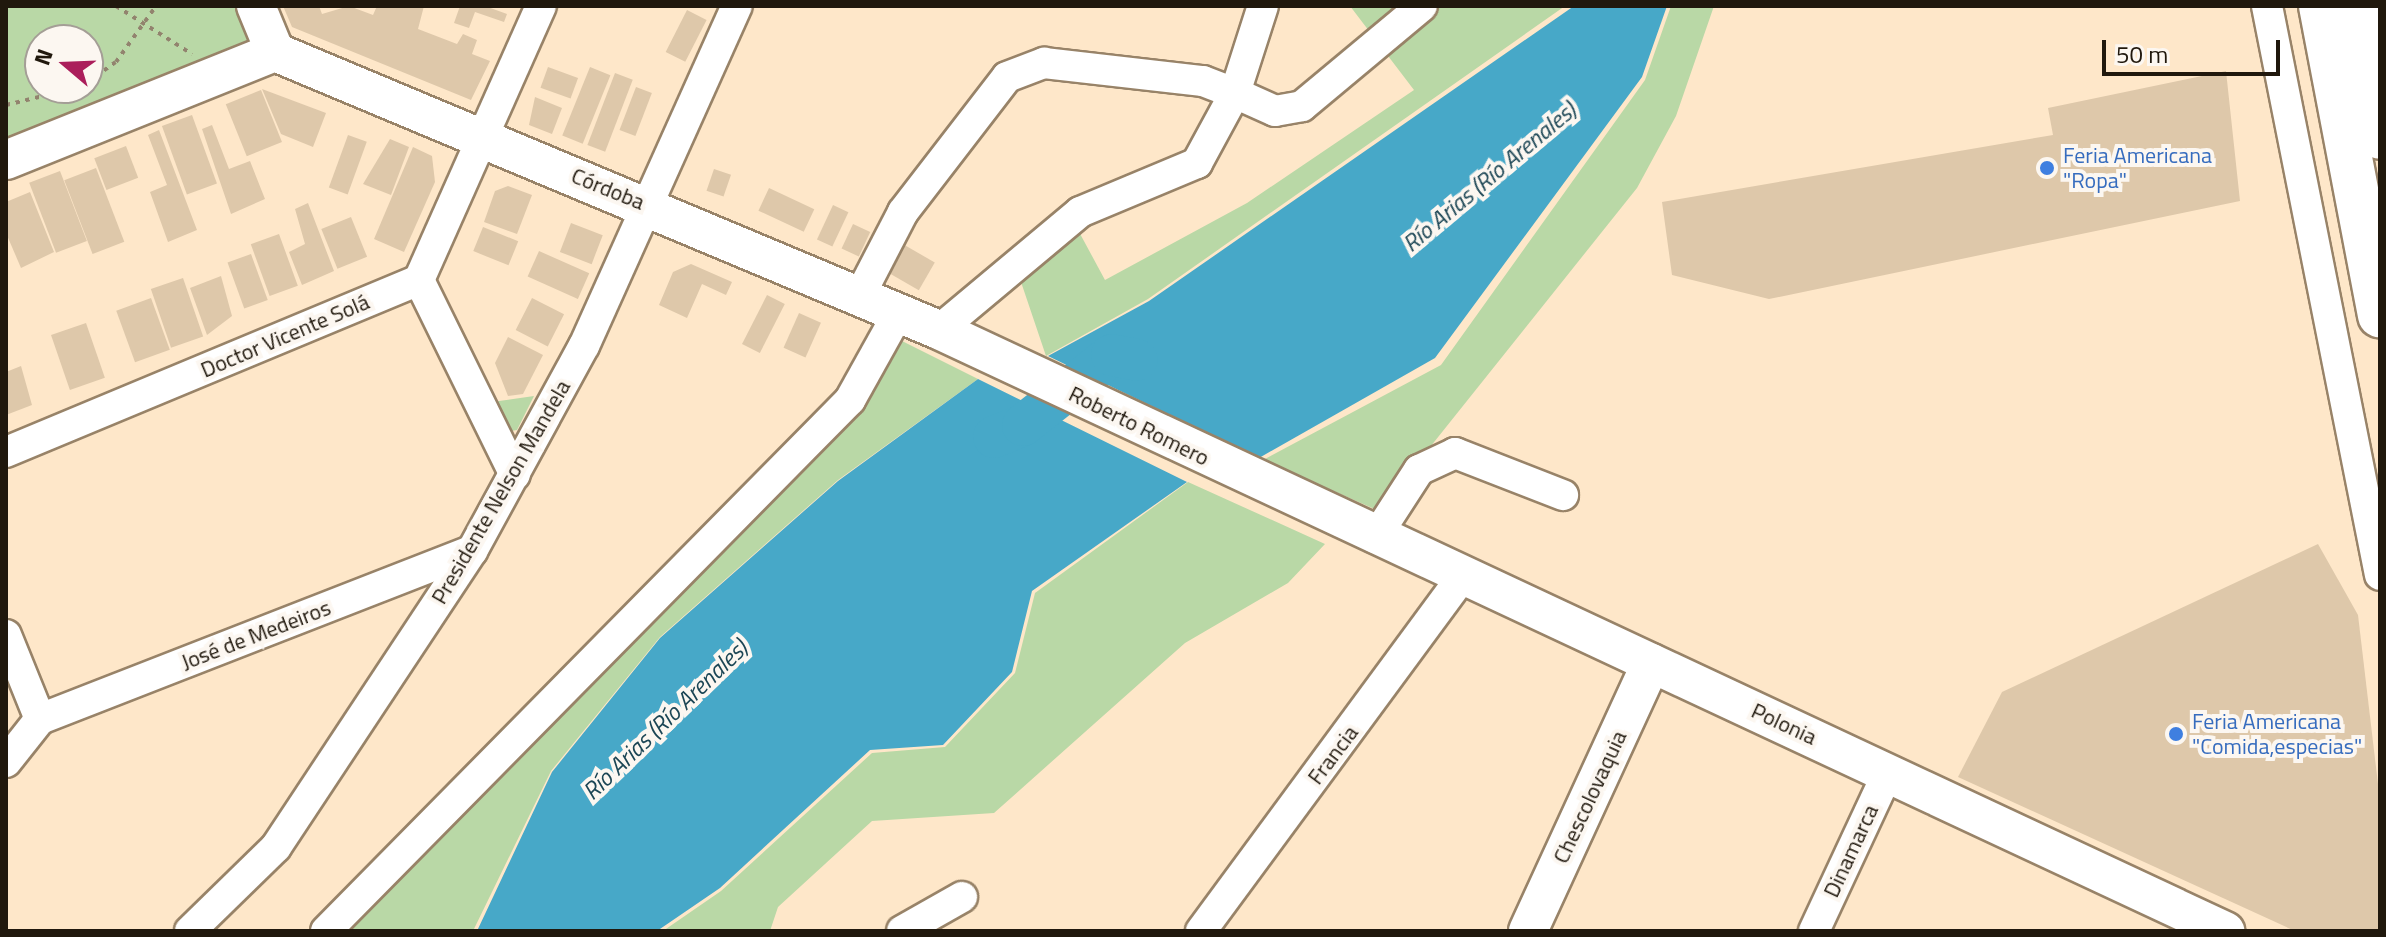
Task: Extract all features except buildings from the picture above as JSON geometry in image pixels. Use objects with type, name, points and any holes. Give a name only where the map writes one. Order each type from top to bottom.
[{"type":"highway","points":[[2321,6],[2380,315]]},
{"type":"highway","points":[[2356,6],[2380,137]]},
{"type":"main road","points":[[6,160],[275,52],[256,6]]},
{"type":"main road","name":"Córdoba","points":[[275,52],[939,330]]},
{"type":"main road","name":"Roberto Romero","points":[[939,330],[1340,522]]},
{"type":"main road","name":"Polonia","points":[[1340,522],[1888,772],[2225,931]]},
{"type":"main road","name":"Chescolovaquia","points":[[1528,931],[1651,663]]},
{"type":"street","points":[[515,475],[419,280],[541,6]]},
{"type":"street","name":"Presidente Nelson Mandela","points":[[190,931],[276,847],[472,551],[515,475],[651,207],[737,6]]},
{"type":"street","points":[[939,330],[1080,212],[1197,163],[1235,93],[1263,6]]},
{"type":"street","points":[[860,295],[903,212],[1007,77],[1044,63],[1203,81],[1275,111],[1302,106],[1422,6]]},
{"type":"street","points":[[2267,6],[2380,575]]},
{"type":"street","name":"Doctor Vicente Solá","points":[[6,452],[419,280]]},
{"type":"street","points":[[326,931],[850,400],[899,312]]},
{"type":"street","points":[[1375,538],[1419,470],[1455,453],[1563,495]]},
{"type":"street","name":"José de Medeiros","points":[[40,719],[472,551]]},
{"type":"street","name":"Francia","points":[[1201,931],[1462,577]]},
{"type":"street","points":[[6,635],[40,719],[6,762]]},
{"type":"street","name":"Dinamarca","points":[[1814,931],[1888,772]]},
{"type":"street","points":[[902,931],[962,897]]},
{"type":"path","points":[[6,6],[15,6]]},
{"type":"path","points":[[116,6],[206,63]]},
{"type":"path","points":[[104,66],[146,25],[156,6]]},
{"type":"green space","points":[[6,6],[244,6],[260,47],[6,150]]},
{"type":"green space","points":[[1350,6],[1565,6],[1148,299],[1046,356],[1021,282],[1078,230],[1105,280],[1247,203],[1414,90]]},
{"type":"green space","points":[[1671,6],[1714,6],[1676,116],[1637,188],[1379,511],[1263,460],[1441,365],[1645,80]]},
{"type":"green space","points":[[892,336],[978,379],[838,480],[660,637],[551,771],[473,931],[343,931]]},
{"type":"green space","points":[[534,396],[517,430],[505,432],[492,402]]},
{"type":"green space","points":[[1188,482],[1325,544],[1288,583],[1185,643],[994,813],[872,821],[778,907],[770,931],[663,931],[721,891],[872,753],[945,747],[1015,673],[1035,593]]},
{"type":"water","points":[[1574,6],[1667,6],[1642,77],[1435,358],[1259,458],[1048,356],[1149,301]]},
{"type":"water","points":[[978,379],[1187,482],[1032,591],[1012,672],[943,745],[870,750],[720,888],[657,931],[477,931],[552,772],[660,638],[838,481]]},
{"type":"waterway","name":"Río Arias (Río Arenales)","points":[[994,437],[1023,425],[1112,355],[1137,360]]},
{"type":"place","name":"Feria Americana \"Ropa\"","points":[[2047,168]]},
{"type":"place","name":"Feria Americana \"Comida,especias\"","points":[[2176,734]]}]
